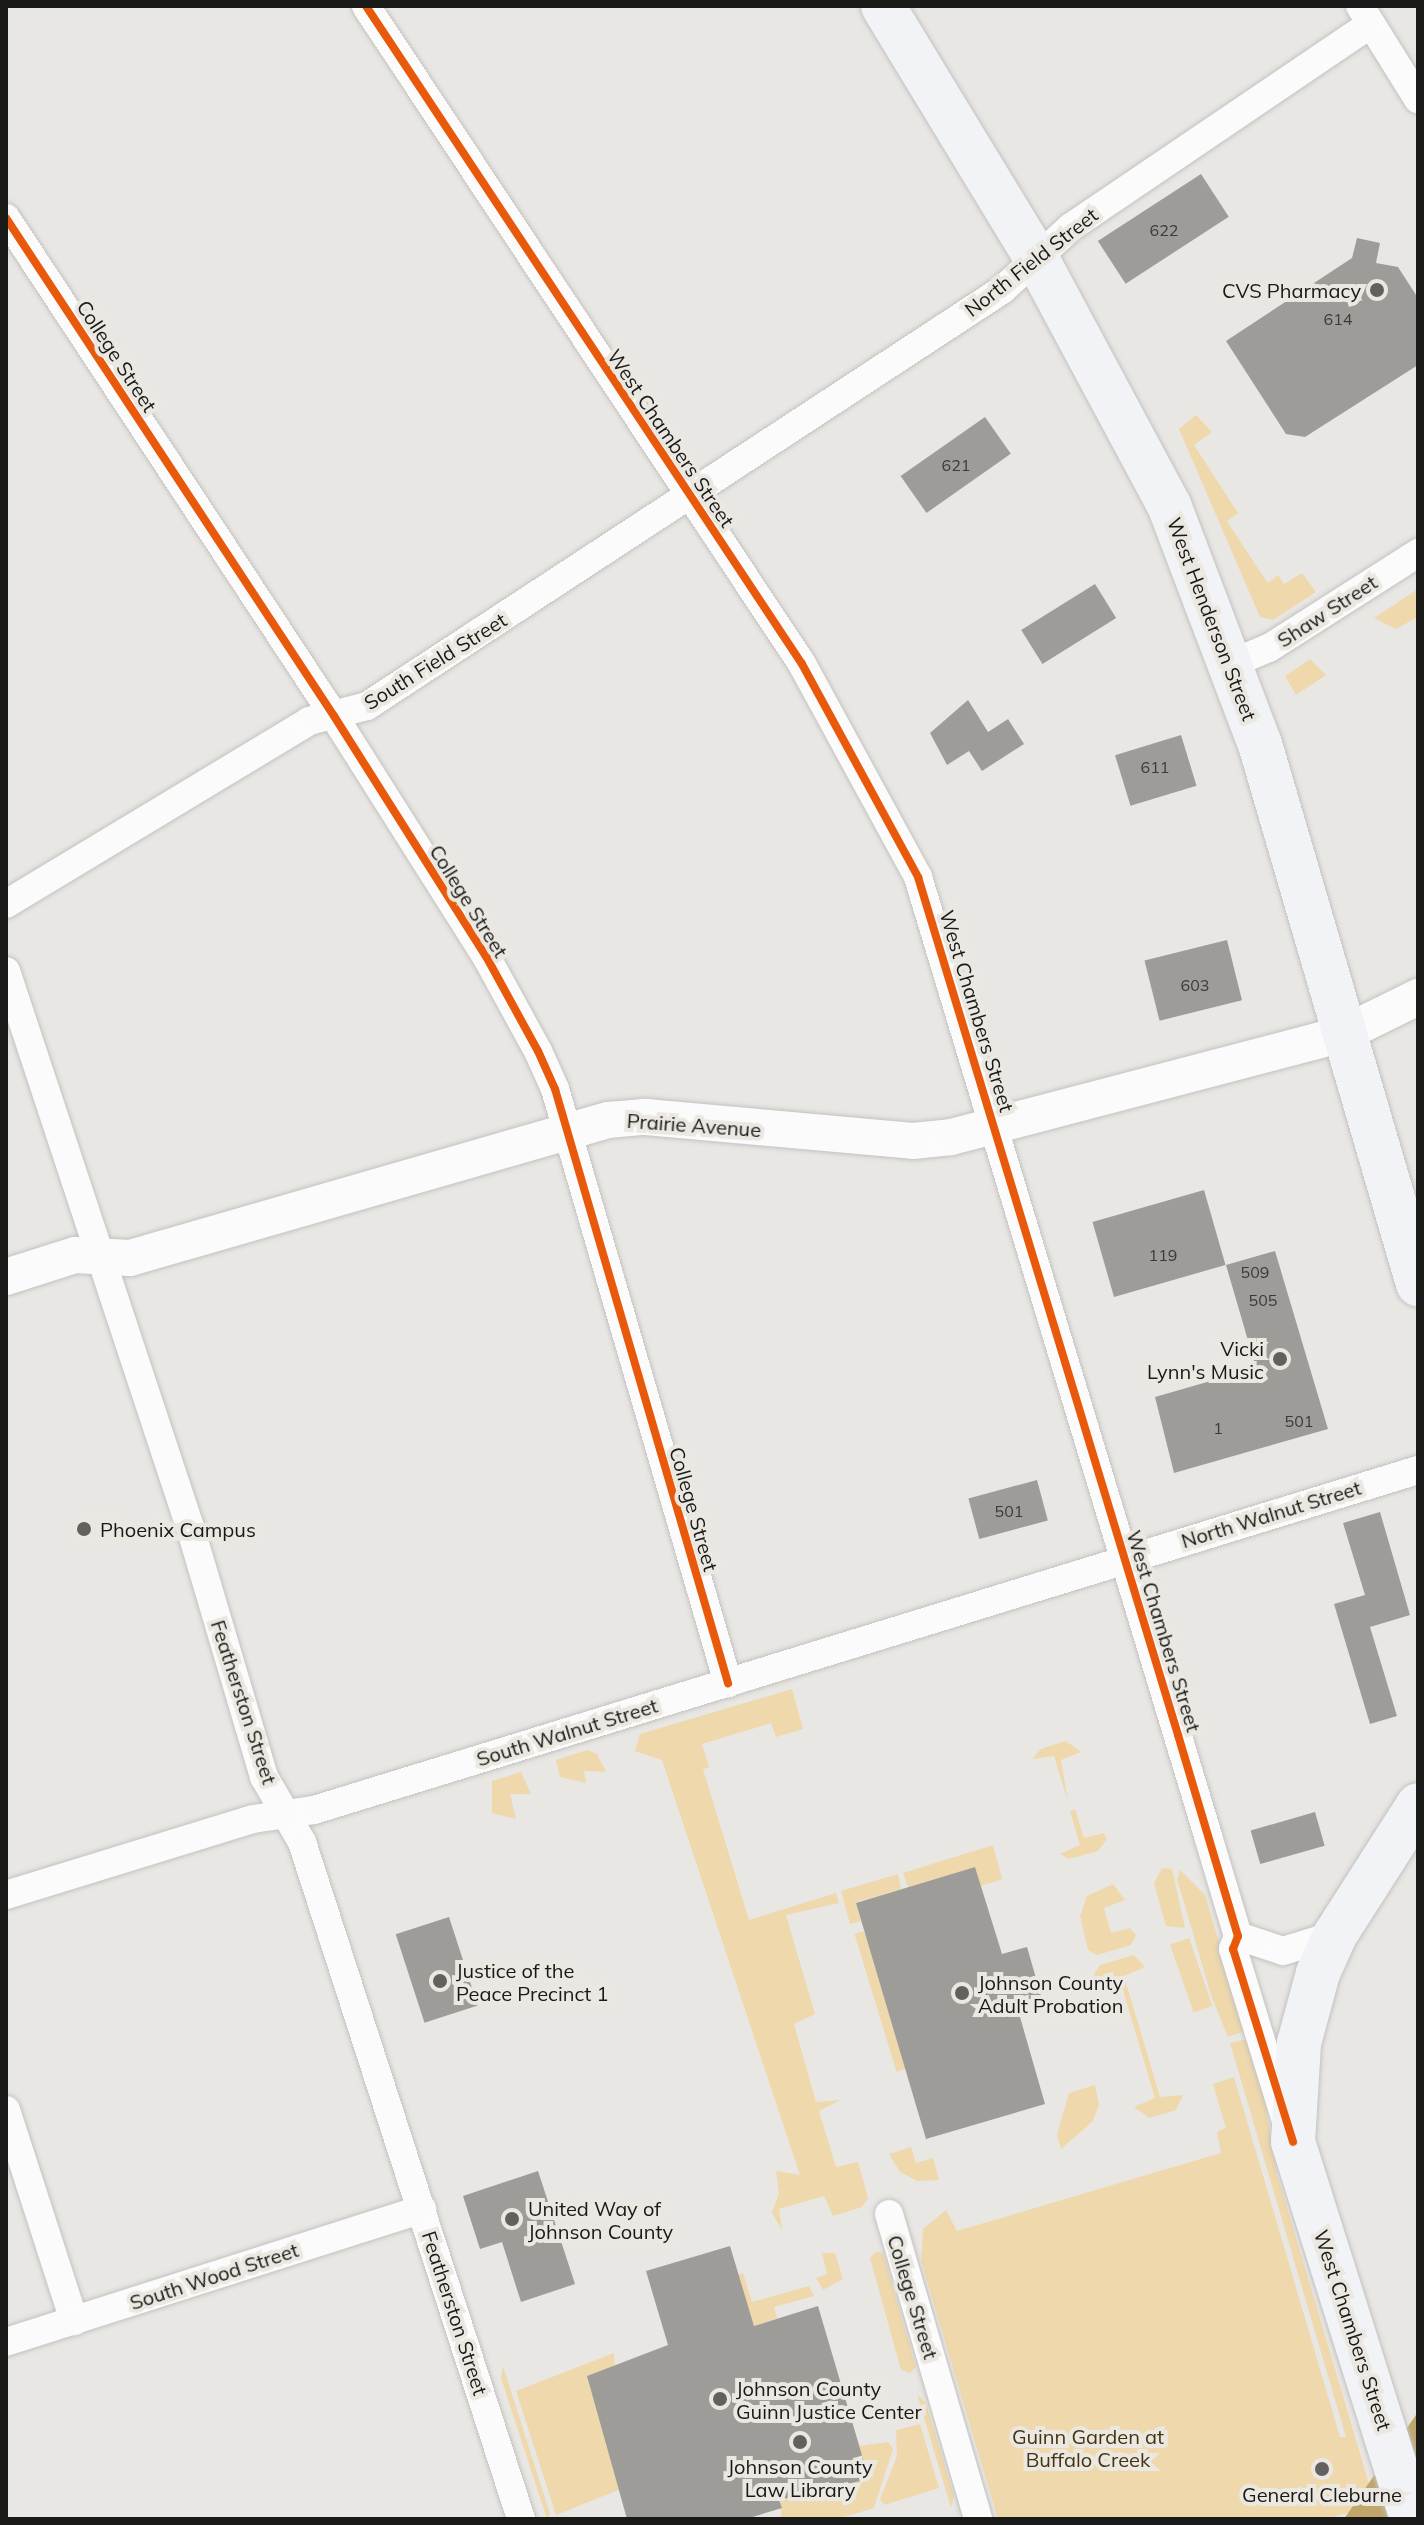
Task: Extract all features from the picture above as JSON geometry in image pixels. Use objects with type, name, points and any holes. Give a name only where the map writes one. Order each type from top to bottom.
[{"type":"main road","name":"West Henderson Street","points":[[883,6],[1037,259],[1151,469],[1233,663],[1418,1284]]},
{"type":"main road","name":"West Chambers Street","points":[[1411,2518],[1293,2142],[1299,2043],[1335,1935],[1418,1805]]},
{"type":"street","name":"West Chambers Street","points":[[366,6],[841,728],[918,877],[1238,1936],[1233,1949],[1293,2142]]},
{"type":"street","name":"North Field Street","points":[[691,497],[1002,290],[1071,227],[1365,15]]},
{"type":"street","points":[[1365,15],[1418,99]]},
{"type":"street","name":"College Street","points":[[6,218],[334,716],[487,958],[538,1051],[567,1130],[728,1683]]},
{"type":"street","name":"South Field Street","points":[[6,904],[307,722],[367,706],[691,497]]},
{"type":"street","name":"Shaw Street","points":[[1233,663],[1269,648],[1418,553]]},
{"type":"street","name":"Featherston Street","points":[[6,971],[102,1257],[264,1777],[302,1842],[521,2519]]},
{"type":"street","name":"Prairie Avenue","points":[[6,1277],[75,1255],[130,1258],[567,1130],[646,1117],[913,1141],[996,1127],[1343,1034],[1418,997]]},
{"type":"street","name":"North Walnut Street","points":[[1125,1558],[1418,1470]]},
{"type":"street","name":"South Walnut Street","points":[[6,1895],[728,1683],[1125,1558]]},
{"type":"street","points":[[1238,1936],[1283,1951],[1335,1935]]},
{"type":"street","points":[[6,2110],[74,2321]]},
{"type":"street","name":"South Wood Street","points":[[6,2342],[422,2209]]},
{"type":"street","name":"College Street","points":[[889,2214],[978,2519]]},
{"type":"green space","points":[[1196,415],[1212,432],[1194,445],[1238,513],[1227,521],[1255,564],[1268,583],[1278,575],[1284,584],[1302,573],[1316,592],[1273,620],[1260,617],[1179,429]]},
{"type":"green space","points":[[1418,589],[1418,617],[1396,629],[1374,618]]},
{"type":"green space","points":[[1310,659],[1326,675],[1296,695],[1285,676]]},
{"type":"green space","points":[[792,1689],[803,1729],[776,1737],[771,1723],[702,1744],[709,1767],[703,1769],[749,1920],[836,1893],[839,1903],[786,1915],[815,2014],[794,2024],[816,2102],[840,2100],[819,2111],[836,2167],[858,2162],[868,2198],[862,2207],[833,2216],[824,2196],[779,2209],[782,2230],[772,2213],[779,2193],[776,2171],[800,2175],[662,1760],[635,1751],[640,1734]]},
{"type":"green space","points":[[1066,1741],[1081,1752],[1061,1760],[1068,1802],[1054,1756],[1032,1759],[1041,1749]]},
{"type":"green space","points":[[587,1750],[597,1754],[606,1772],[584,1771],[586,1783],[560,1777],[556,1760]]},
{"type":"green space","points":[[521,1772],[531,1794],[510,1794],[516,1819],[492,1813],[492,1781]]},
{"type":"green space","points":[[1075,1809],[1084,1838],[1104,1833],[1107,1839],[1098,1851],[1069,1859],[1060,1854],[1080,1845],[1070,1811]]},
{"type":"green space","points":[[993,1845],[1002,1879],[981,1886],[975,1867],[908,1887],[903,1873]]},
{"type":"green space","points":[[1162,1868],[1172,1869],[1185,1928],[1166,1926],[1154,1883]]},
{"type":"green space","points":[[1180,1870],[1205,1895],[1245,2031],[1228,2037],[1211,1995],[1177,1879]]},
{"type":"green space","points":[[898,1874],[901,1889],[856,1902],[861,1921],[850,1924],[841,1891]]},
{"type":"green space","points":[[1113,1884],[1125,1900],[1104,1908],[1111,1933],[1130,1928],[1136,1935],[1131,1945],[1097,1955],[1088,1950],[1080,1916],[1087,1896]]},
{"type":"green space","points":[[864,1931],[906,2069],[897,2072],[854,1934]]},
{"type":"green space","points":[[1189,1938],[1212,2006],[1194,2013],[1170,1945]]},
{"type":"green space","points":[[1134,1955],[1145,1967],[1124,1976],[1160,2097],[1183,2095],[1176,2110],[1149,2118],[1134,2107],[1155,2098],[1119,1977],[1098,1982],[1094,1974],[1100,1965]]},
{"type":"green space","name":"Guinn Garden at Buffalo Creek","points":[[1247,2039],[1263,2090],[1277,2174],[1370,2487],[1358,2510],[1326,2519],[998,2519],[921,2260],[923,2229],[946,2210],[957,2231],[1221,2153],[1217,2132],[1226,2128],[1213,2084],[1234,2077],[1340,2437],[1346,2437],[1230,2043]]},
{"type":"green space","points":[[1095,2085],[1099,2104],[1093,2121],[1061,2149],[1057,2135],[1069,2093]]},
{"type":"green space","points":[[911,2147],[916,2163],[933,2158],[939,2180],[917,2181],[900,2172],[889,2154]]},
{"type":"green space","points":[[876,2252],[883,2253],[916,2367],[910,2373],[901,2370],[870,2258]]},
{"type":"green space","points":[[822,2253],[835,2253],[843,2279],[823,2290],[816,2278],[827,2274]]},
{"type":"green space","points":[[743,2273],[752,2302],[809,2286],[814,2296],[774,2307],[777,2318],[754,2326],[738,2275]]},
{"type":"green space","points":[[614,2353],[621,2489],[556,2515],[516,2391]]},
{"type":"green space","points":[[503,2366],[550,2514],[547,2519],[501,2378]]},
{"type":"green space","points":[[917,2394],[926,2403],[954,2496],[951,2508]]},
{"type":"green space","points":[[920,2424],[939,2488],[884,2505],[880,2499],[897,2456],[896,2430]]},
{"type":"green space","points":[[888,2442],[893,2449],[874,2508],[837,2519],[782,2519],[779,2500],[869,2479],[859,2446]]},
{"type":"shaded area","points":[[1418,2412],[1418,2519],[1343,2519],[1346,2516]]},
{"type":"building","points":[[1201,174],[1229,217],[1126,284],[1098,241]]},
{"type":"building","name":"CVS Pharmacy","points":[[1357,238],[1380,243],[1376,263],[1398,267],[1418,298],[1418,365],[1305,437],[1286,434],[1226,341],[1352,258]]},
{"type":"building","points":[[985,417],[1011,454],[926,513],[901,476]]},
{"type":"building","points":[[1095,584],[1116,618],[1042,664],[1021,630]]},
{"type":"building","points":[[968,700],[988,732],[1008,719],[1024,744],[982,771],[969,751],[947,765],[930,733]]},
{"type":"building","points":[[1181,735],[1196,786],[1131,806],[1115,755]]},
{"type":"building","points":[[1227,940],[1242,1000],[1160,1021],[1145,961]]},
{"type":"building","points":[[1204,1190],[1225,1265],[1114,1297],[1092,1222]]},
{"type":"building","points":[[1275,1251],[1328,1429],[1174,1473],[1155,1397],[1256,1368],[1226,1265]]},
{"type":"building","points":[[1037,1480],[1048,1521],[979,1539],[968,1498]]},
{"type":"building","points":[[1380,1512],[1410,1615],[1370,1627],[1397,1716],[1370,1724],[1334,1604],[1365,1595],[1343,1523]]},
{"type":"building","points":[[1315,1812],[1325,1846],[1260,1864],[1251,1830]]},
{"type":"building","name":"Johnson County Adult Probation","points":[[975,1867],[1002,1954],[1027,1947],[1045,2009],[1020,2017],[1045,2104],[926,2139],[856,1903]]},
{"type":"building","name":"Justice of the Peace Precinct 1","points":[[449,1917],[478,2005],[424,2023],[396,1934]]},
{"type":"building","name":"United Way of Johnson County","points":[[538,2171],[575,2284],[521,2302],[502,2242],[480,2249],[463,2196]]},
{"type":"building","name":"Johnson County Guinn Justice Center","points":[[730,2246],[754,2326],[818,2306],[869,2479],[779,2500],[782,2508],[746,2519],[627,2519],[587,2376],[668,2345],[646,2271]]},
{"type":"cycle path","points":[[366,6],[802,664],[918,877],[1238,1936],[1233,1949],[1293,2142]]},
{"type":"cycle path","points":[[6,218],[334,716],[487,958],[538,1051],[555,1089],[728,1683]]},
{"type":"place","name":"CVS Pharmacy","points":[[1377,290]]},
{"type":"place","name":"Vicki Lynn's Music","points":[[1280,1359]]},
{"type":"place","name":"Phoenix Campus","points":[[84,1529]]},
{"type":"place","name":"Justice of the Peace Precinct 1","points":[[440,1981]]},
{"type":"place","name":"Johnson County Adult Probation","points":[[962,1993]]},
{"type":"place","name":"United Way of Johnson County","points":[[512,2219]]},
{"type":"place","name":"Johnson County Guinn Justice Center","points":[[720,2399]]},
{"type":"place","name":"Johnson County Law Library","points":[[800,2442]]},
{"type":"place","name":"General Cleburne","points":[[1322,2469]]}]
